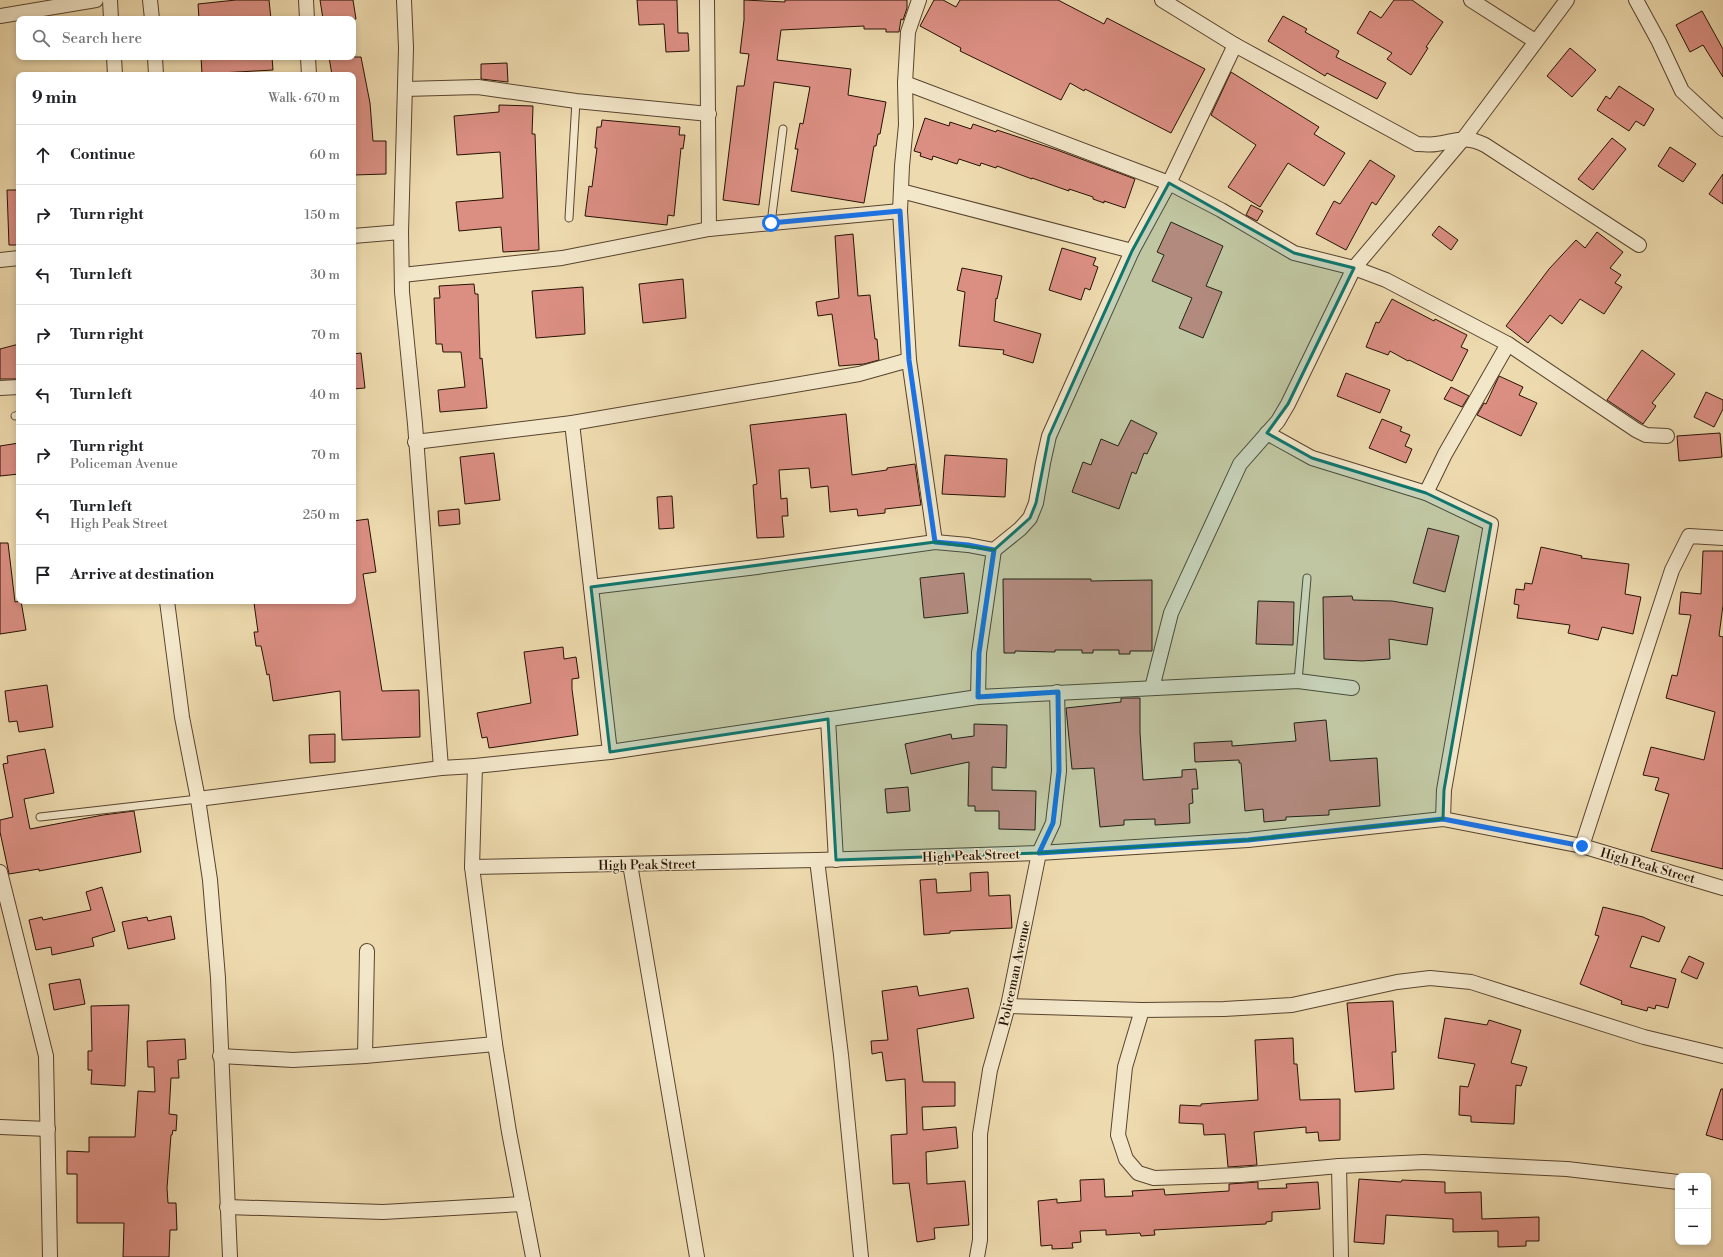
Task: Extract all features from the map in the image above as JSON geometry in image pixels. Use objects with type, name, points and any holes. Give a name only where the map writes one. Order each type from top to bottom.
[{"type":"street","points":[[0,16],[96,0]]},
{"type":"street","points":[[110,0],[112,16]]},
{"type":"street","points":[[150,0],[152,16]]},
{"type":"street","points":[[306,0],[307,16]]},
{"type":"street","points":[[404,0],[406,48],[401,232],[402,275],[441,768]]},
{"type":"street","points":[[706,0],[709,114],[709,229]]},
{"type":"street","points":[[919,0],[908,32],[905,83],[906,125],[900,211],[909,360],[935,542]]},
{"type":"street","points":[[1162,0],[1235,45],[1417,144],[1436,144],[1464,138],[1474,140],[1485,145],[1639,245]]},
{"type":"street","points":[[1471,0],[1535,42]]},
{"type":"street","points":[[1152,688],[1172,613],[1240,464],[1278,421],[1288,404],[1354,268],[1464,138],[1567,0]]},
{"type":"street","points":[[1636,0],[1659,42],[1682,91],[1723,129]]},
{"type":"street","points":[[978,697],[979,653],[994,550],[1020,529],[1030,518],[1036,503],[1049,436],[1132,251],[1169,183],[1235,45]]},
{"type":"street","points":[[114,60],[115,72]]},
{"type":"street","points":[[155,60],[156,72]]},
{"type":"street","points":[[308,60],[309,72]]},
{"type":"street","points":[[905,83],[1169,183],[1221,210],[1294,253],[1354,268],[1386,280],[1508,344],[1636,430],[1646,435],[1667,436]]},
{"type":"street","points":[[405,89],[478,87],[576,101],[709,114]]},
{"type":"street","points":[[901,192],[1132,251]]},
{"type":"street","points":[[402,275],[562,258],[709,229],[900,211]]},
{"type":"street","points":[[356,236],[401,232]]},
{"type":"street","points":[[0,260],[16,258]]},
{"type":"street","points":[[1426,493],[1445,454],[1508,344]]},
{"type":"street","points":[[415,442],[572,423],[859,374],[909,360]]},
{"type":"street","points":[[0,388],[16,387]]},
{"type":"street","points":[[572,423],[610,752]]},
{"type":"street","points":[[1267,433],[1312,458],[1426,493],[1491,524],[1444,790],[1443,819]]},
{"type":"street","points":[[1582,846],[1672,570],[1689,536],[1723,538]]},
{"type":"street","points":[[592,587],[765,566],[935,542],[968,545],[994,550]]},
{"type":"street","points":[[167,604],[182,717],[198,800],[210,880],[218,978],[220,1056],[230,1257]]},
{"type":"street","points":[[198,800],[441,768],[475,766],[610,752],[828,718],[978,697],[1298,681],[1352,688]]},
{"type":"street","name":"Policeman Avenue","points":[[977,1257],[980,1240],[980,1134],[990,1070],[1008,1006],[1039,853],[1053,823],[1059,771],[1058,692]]},
{"type":"street","points":[[828,718],[836,860]]},
{"type":"street","points":[[475,766],[472,867],[495,1044],[534,1257]]},
{"type":"street","name":"High Peak Street","points":[[472,867],[836,860],[1039,853],[1248,840],[1443,819],[1582,846],[1723,888]]},
{"type":"street","points":[[817,860],[841,1055],[861,1257]]},
{"type":"street","points":[[630,864],[697,1257]]},
{"type":"street","points":[[0,872],[2,897],[46,1056],[50,1257]]},
{"type":"street","points":[[365,1056],[367,951]]},
{"type":"street","points":[[1008,1006],[1142,1010],[1224,1009],[1292,1005],[1398,982],[1430,978],[1471,982],[1644,1037],[1723,1056]]},
{"type":"street","points":[[1142,1010],[1125,1067],[1118,1135],[1126,1160],[1138,1174],[1154,1178],[1241,1175],[1339,1166],[1424,1162],[1567,1169],[1675,1182]]},
{"type":"street","points":[[220,1056],[293,1060],[365,1056],[495,1044]]},
{"type":"street","points":[[0,1127],[48,1129]]},
{"type":"street","points":[[1339,1166],[1341,1257]]},
{"type":"street","points":[[227,1207],[383,1212],[524,1204]]},
{"type":"lane","points":[[569,218],[576,101]]},
{"type":"lane","points":[[771,223],[782,129]]},
{"type":"lane","points":[[1298,681],[1307,578]]},
{"type":"lane","points":[[40,817],[198,800]]},
{"type":"highlighted area","points":[[1169,183],[1294,253],[1354,268],[1288,404],[1267,433],[1312,458],[1426,493],[1491,524],[1444,790],[1443,819],[1248,840],[1039,853],[836,860],[828,719],[610,752],[591,587],[935,542],[994,550],[1030,518],[1036,503],[1049,436],[1132,251]]},
{"type":"building","points":[[236,0],[269,0],[271,16],[199,16],[198,4]]},
{"type":"building","points":[[320,0],[353,0],[356,16],[323,16]]},
{"type":"building","points":[[637,0],[677,0],[678,33],[688,33],[689,51],[666,52],[664,24],[639,25]]},
{"type":"building","points":[[744,0],[785,2],[785,0],[907,0],[907,8],[903,20],[901,19],[899,32],[886,32],[886,29],[864,29],[864,26],[781,30],[777,60],[851,69],[848,95],[886,102],[880,134],[878,134],[876,146],[874,146],[864,203],[791,191],[798,149],[795,149],[800,123],[803,124],[810,87],[774,82],[759,205],[723,200],[737,86],[744,86],[749,54],[740,53],[744,20]]},
{"type":"building","points":[[934,0],[943,0],[956,7],[960,0],[1058,0],[1104,24],[1107,18],[1205,69],[1171,133],[1085,89],[1084,91],[1070,83],[1061,100],[960,51],[961,48],[920,26]]},
{"type":"building","points":[[1394,0],[1412,0],[1443,22],[1426,47],[1428,48],[1411,75],[1387,59],[1392,53],[1357,33],[1370,11],[1381,18]]},
{"type":"building","points":[[1702,11],[1723,49],[1723,77],[1703,45],[1690,52],[1676,25]]},
{"type":"building","points":[[1283,16],[1307,29],[1305,32],[1339,51],[1336,57],[1386,83],[1377,99],[1327,73],[1325,76],[1268,41]]},
{"type":"building","points":[[1570,48],[1596,70],[1572,97],[1547,76]]},
{"type":"building","points":[[356,57],[361,57],[370,103],[373,141],[386,141],[386,174],[356,175],[356,72],[332,72],[330,60],[356,60]]},
{"type":"building","points":[[201,60],[272,60],[273,70],[202,72]]},
{"type":"building","points":[[507,63],[508,82],[481,79],[481,64]]},
{"type":"building","points":[[1231,72],[1319,127],[1314,134],[1345,153],[1324,186],[1288,163],[1260,207],[1228,187],[1256,145],[1211,115]]},
{"type":"building","points":[[1619,86],[1654,109],[1644,126],[1636,121],[1629,131],[1597,110],[1606,96],[1610,99]]},
{"type":"building","points":[[499,105],[533,106],[532,134],[535,134],[539,250],[503,252],[501,227],[459,231],[456,202],[503,198],[500,152],[457,155],[454,116],[499,112]]},
{"type":"building","points":[[925,118],[949,126],[950,122],[971,129],[973,124],[996,132],[997,130],[1057,150],[1135,179],[1125,208],[1104,201],[1104,203],[1093,199],[1093,197],[1069,189],[1069,191],[997,166],[996,168],[981,163],[980,166],[959,159],[957,164],[933,156],[932,160],[920,156],[921,153],[914,151]]},
{"type":"building","points":[[602,120],[680,127],[679,135],[685,135],[683,149],[681,148],[674,216],[668,215],[667,225],[585,216],[589,186],[592,187],[597,148],[595,148],[597,127],[601,127]]},
{"type":"building","points":[[1612,138],[1626,149],[1593,190],[1578,179]]},
{"type":"building","points":[[1670,147],[1696,164],[1683,182],[1658,166]]},
{"type":"building","points":[[1370,160],[1395,176],[1376,205],[1372,202],[1346,250],[1316,234],[1334,201],[1340,204]]},
{"type":"building","points":[[1723,174],[1723,204],[1709,194]]},
{"type":"building","points":[[7,190],[16,190],[16,245],[9,245]]},
{"type":"building","points":[[1251,205],[1263,211],[1257,221],[1246,215]]},
{"type":"building","points":[[1171,222],[1223,246],[1206,286],[1222,292],[1203,338],[1179,328],[1192,298],[1152,281],[1164,255],[1157,252]]},
{"type":"building","points":[[1439,226],[1458,240],[1451,250],[1432,235]]},
{"type":"building","points":[[1597,232],[1623,252],[1610,268],[1621,275],[1615,283],[1622,287],[1604,314],[1580,299],[1562,324],[1550,315],[1528,343],[1506,326],[1549,269],[1576,240],[1585,248]]},
{"type":"building","points":[[853,234],[858,296],[870,295],[879,360],[864,364],[839,366],[832,314],[818,316],[816,302],[839,298],[835,236]]},
{"type":"building","points":[[1062,248],[1096,258],[1093,265],[1098,267],[1090,290],[1085,288],[1081,300],[1049,290]]},
{"type":"building","points":[[962,268],[1002,276],[997,299],[996,298],[994,321],[1041,334],[1033,363],[1003,354],[1004,350],[959,346],[965,292],[957,290]]},
{"type":"building","points":[[683,279],[686,318],[643,323],[639,284]]},
{"type":"building","points":[[474,284],[475,294],[478,294],[480,359],[482,358],[487,408],[440,412],[438,390],[465,387],[461,352],[443,352],[442,344],[436,344],[434,298],[440,298],[439,286]]},
{"type":"building","points":[[583,287],[585,334],[536,338],[532,291]]},
{"type":"building","points":[[1392,299],[1434,321],[1435,319],[1467,335],[1461,347],[1468,350],[1452,381],[1390,351],[1388,355],[1366,347],[1376,322],[1379,323]]},
{"type":"building","points":[[16,345],[16,379],[0,379],[0,349]]},
{"type":"building","points":[[1642,350],[1675,374],[1652,403],[1656,406],[1643,424],[1607,400]]},
{"type":"building","points":[[361,353],[365,388],[356,389],[356,354]]},
{"type":"building","points":[[1346,373],[1390,390],[1380,413],[1337,396]]},
{"type":"building","points":[[1499,376],[1523,387],[1519,395],[1537,403],[1521,436],[1477,415],[1484,403],[1486,404]]},
{"type":"building","points":[[1451,387],[1469,396],[1462,407],[1444,399]]},
{"type":"building","points":[[1706,392],[1723,400],[1723,409],[1714,427],[1694,417]]},
{"type":"building","points":[[846,414],[852,475],[915,464],[921,505],[885,509],[885,513],[858,516],[857,509],[830,512],[828,486],[811,488],[809,468],[779,470],[781,499],[787,498],[788,516],[782,516],[784,537],[757,538],[753,485],[757,484],[750,425]]},
{"type":"building","points":[[1382,419],[1402,427],[1400,431],[1410,435],[1405,446],[1412,449],[1406,463],[1369,448]]},
{"type":"building","points":[[1131,420],[1157,433],[1147,454],[1144,453],[1136,474],[1132,472],[1119,509],[1072,492],[1083,462],[1091,465],[1101,439],[1118,446]]},
{"type":"building","points":[[1720,433],[1722,457],[1679,461],[1677,436]]},
{"type":"building","points":[[16,443],[16,474],[0,476],[0,446]]},
{"type":"building","points":[[494,453],[500,500],[465,504],[460,457]]},
{"type":"building","points":[[945,455],[1007,459],[1005,497],[942,494]]},
{"type":"building","points":[[672,496],[674,528],[659,529],[657,497]]},
{"type":"building","points":[[459,509],[460,524],[439,526],[438,511]]},
{"type":"building","points":[[368,519],[376,572],[363,574],[382,691],[419,690],[420,737],[342,740],[340,691],[273,701],[269,674],[267,675],[261,646],[256,646],[254,632],[258,632],[254,604],[356,604],[356,521]]},
{"type":"building","points":[[1428,528],[1459,536],[1445,592],[1413,583]]},
{"type":"building","points":[[0,543],[8,543],[15,602],[16,604],[22,604],[26,630],[0,634]]},
{"type":"building","points":[[1541,547],[1582,556],[1581,558],[1629,564],[1625,594],[1641,597],[1633,634],[1602,627],[1598,640],[1568,633],[1570,625],[1517,618],[1519,605],[1514,604],[1516,589],[1524,590],[1525,583],[1532,584]]},
{"type":"building","points":[[1703,551],[1723,551],[1723,605],[1719,636],[1723,637],[1723,869],[1651,851],[1669,794],[1655,790],[1659,778],[1643,775],[1651,747],[1704,760],[1715,712],[1666,698],[1672,675],[1677,676],[1691,615],[1679,614],[1681,592],[1701,594]]},
{"type":"building","points":[[964,573],[968,613],[924,618],[920,578]]},
{"type":"building","points":[[1003,579],[1091,579],[1091,581],[1152,580],[1152,651],[1130,651],[1130,654],[1119,654],[1119,650],[1093,650],[1093,653],[1082,653],[1082,650],[1055,650],[1055,652],[1015,651],[1015,653],[1004,653]]},
{"type":"building","points":[[1352,596],[1353,600],[1392,601],[1433,608],[1427,645],[1389,639],[1390,659],[1362,661],[1324,659],[1323,597]]},
{"type":"building","points":[[1258,601],[1294,602],[1293,645],[1256,644]]},
{"type":"building","points":[[563,647],[564,659],[576,657],[579,678],[572,679],[572,689],[578,735],[489,748],[487,737],[482,738],[477,713],[531,703],[524,652]]},
{"type":"building","points":[[47,685],[53,727],[19,732],[17,721],[9,722],[5,691]]},
{"type":"building","points":[[1121,698],[1140,698],[1140,732],[1143,780],[1182,777],[1182,770],[1196,769],[1198,789],[1192,789],[1193,803],[1189,804],[1190,823],[1155,825],[1155,819],[1124,820],[1124,825],[1100,827],[1094,768],[1072,769],[1066,708],[1121,702]]},
{"type":"building","points":[[1326,720],[1330,761],[1377,758],[1380,806],[1329,810],[1329,815],[1286,817],[1286,820],[1264,822],[1263,809],[1245,811],[1241,763],[1239,763],[1239,760],[1195,762],[1194,743],[1232,741],[1232,746],[1296,741],[1294,723]]},
{"type":"building","points":[[974,724],[1007,725],[1006,768],[992,767],[992,790],[1036,791],[1035,830],[999,829],[999,811],[975,811],[975,806],[968,806],[969,762],[911,774],[905,744],[951,734],[952,739],[974,736]]},
{"type":"building","points":[[335,734],[335,762],[310,763],[309,735]]},
{"type":"building","points":[[45,749],[54,793],[24,799],[30,829],[103,815],[134,811],[141,852],[39,871],[39,869],[9,874],[0,832],[0,820],[13,817],[3,764],[8,763],[7,756]]},
{"type":"building","points":[[908,787],[910,811],[887,813],[885,789]]},
{"type":"building","points":[[988,872],[989,896],[1010,895],[1012,928],[950,931],[950,933],[924,935],[920,880],[936,879],[937,893],[971,891],[970,873]]},
{"type":"building","points":[[102,887],[115,931],[92,938],[94,946],[52,955],[51,947],[36,950],[29,920],[42,917],[43,920],[91,910],[86,892]]},
{"type":"building","points":[[1603,907],[1643,917],[1665,927],[1659,942],[1642,936],[1630,967],[1676,979],[1668,1008],[1656,1005],[1655,1009],[1648,1007],[1647,1011],[1621,1004],[1622,1001],[1580,984],[1599,936],[1595,935]]},
{"type":"building","points":[[171,916],[175,939],[128,949],[122,922],[147,917],[148,921]]},
{"type":"building","points":[[1689,956],[1704,963],[1697,979],[1681,972]]},
{"type":"building","points":[[80,979],[85,1004],[54,1010],[49,984]]},
{"type":"building","points":[[917,986],[919,996],[968,988],[974,1018],[917,1029],[923,1082],[955,1082],[955,1106],[922,1107],[923,1130],[956,1127],[958,1148],[926,1152],[927,1184],[965,1181],[969,1225],[934,1228],[935,1239],[917,1242],[909,1183],[893,1184],[891,1135],[907,1134],[905,1079],[886,1081],[882,1052],[872,1054],[871,1041],[888,1040],[882,991]]},
{"type":"building","points":[[1393,1001],[1396,1052],[1392,1052],[1394,1089],[1355,1092],[1347,1003]]},
{"type":"building","points":[[129,1005],[125,1086],[91,1084],[92,1070],[88,1070],[88,1051],[92,1051],[91,1006]]},
{"type":"building","points":[[1445,1018],[1487,1025],[1489,1020],[1521,1030],[1511,1063],[1527,1067],[1521,1086],[1516,1085],[1514,1124],[1471,1122],[1471,1116],[1459,1115],[1460,1086],[1468,1087],[1475,1064],[1438,1058]]},
{"type":"building","points":[[1293,1038],[1294,1064],[1297,1064],[1300,1100],[1340,1099],[1340,1140],[1319,1141],[1318,1132],[1306,1133],[1306,1127],[1254,1132],[1257,1165],[1228,1167],[1225,1134],[1204,1135],[1203,1124],[1179,1123],[1180,1105],[1201,1106],[1201,1104],[1258,1100],[1255,1040]]},
{"type":"building","points":[[185,1039],[186,1059],[178,1060],[179,1078],[171,1078],[169,1114],[177,1115],[176,1131],[173,1130],[171,1135],[167,1188],[168,1203],[176,1203],[177,1230],[170,1230],[169,1257],[123,1257],[124,1223],[77,1223],[77,1174],[67,1174],[67,1151],[89,1152],[89,1137],[135,1137],[138,1091],[155,1092],[154,1067],[148,1067],[147,1041]]},
{"type":"building","points":[[1721,1089],[1723,1089],[1723,1140],[1706,1135]]},
{"type":"building","points":[[1104,1179],[1105,1197],[1133,1196],[1132,1191],[1164,1189],[1165,1195],[1229,1191],[1229,1184],[1258,1182],[1258,1189],[1287,1188],[1286,1184],[1318,1182],[1320,1209],[1272,1212],[1272,1221],[1266,1222],[1266,1224],[1154,1230],[1155,1235],[1141,1236],[1140,1233],[1106,1235],[1106,1230],[1080,1231],[1081,1242],[1072,1243],[1073,1248],[1052,1249],[1052,1245],[1041,1246],[1038,1201],[1057,1199],[1057,1203],[1081,1201],[1080,1180]]},
{"type":"building","points":[[1359,1179],[1401,1182],[1402,1180],[1445,1182],[1445,1193],[1481,1192],[1482,1219],[1539,1217],[1539,1241],[1526,1241],[1526,1246],[1498,1247],[1498,1231],[1453,1232],[1453,1219],[1386,1215],[1384,1244],[1354,1242]]},
{"type":"route","points":[[771,223],[900,211],[909,360],[935,542],[968,545],[994,550],[979,653],[978,697],[1058,692],[1059,771],[1053,823],[1039,853],[1248,840],[1443,819],[1582,846]]}]
